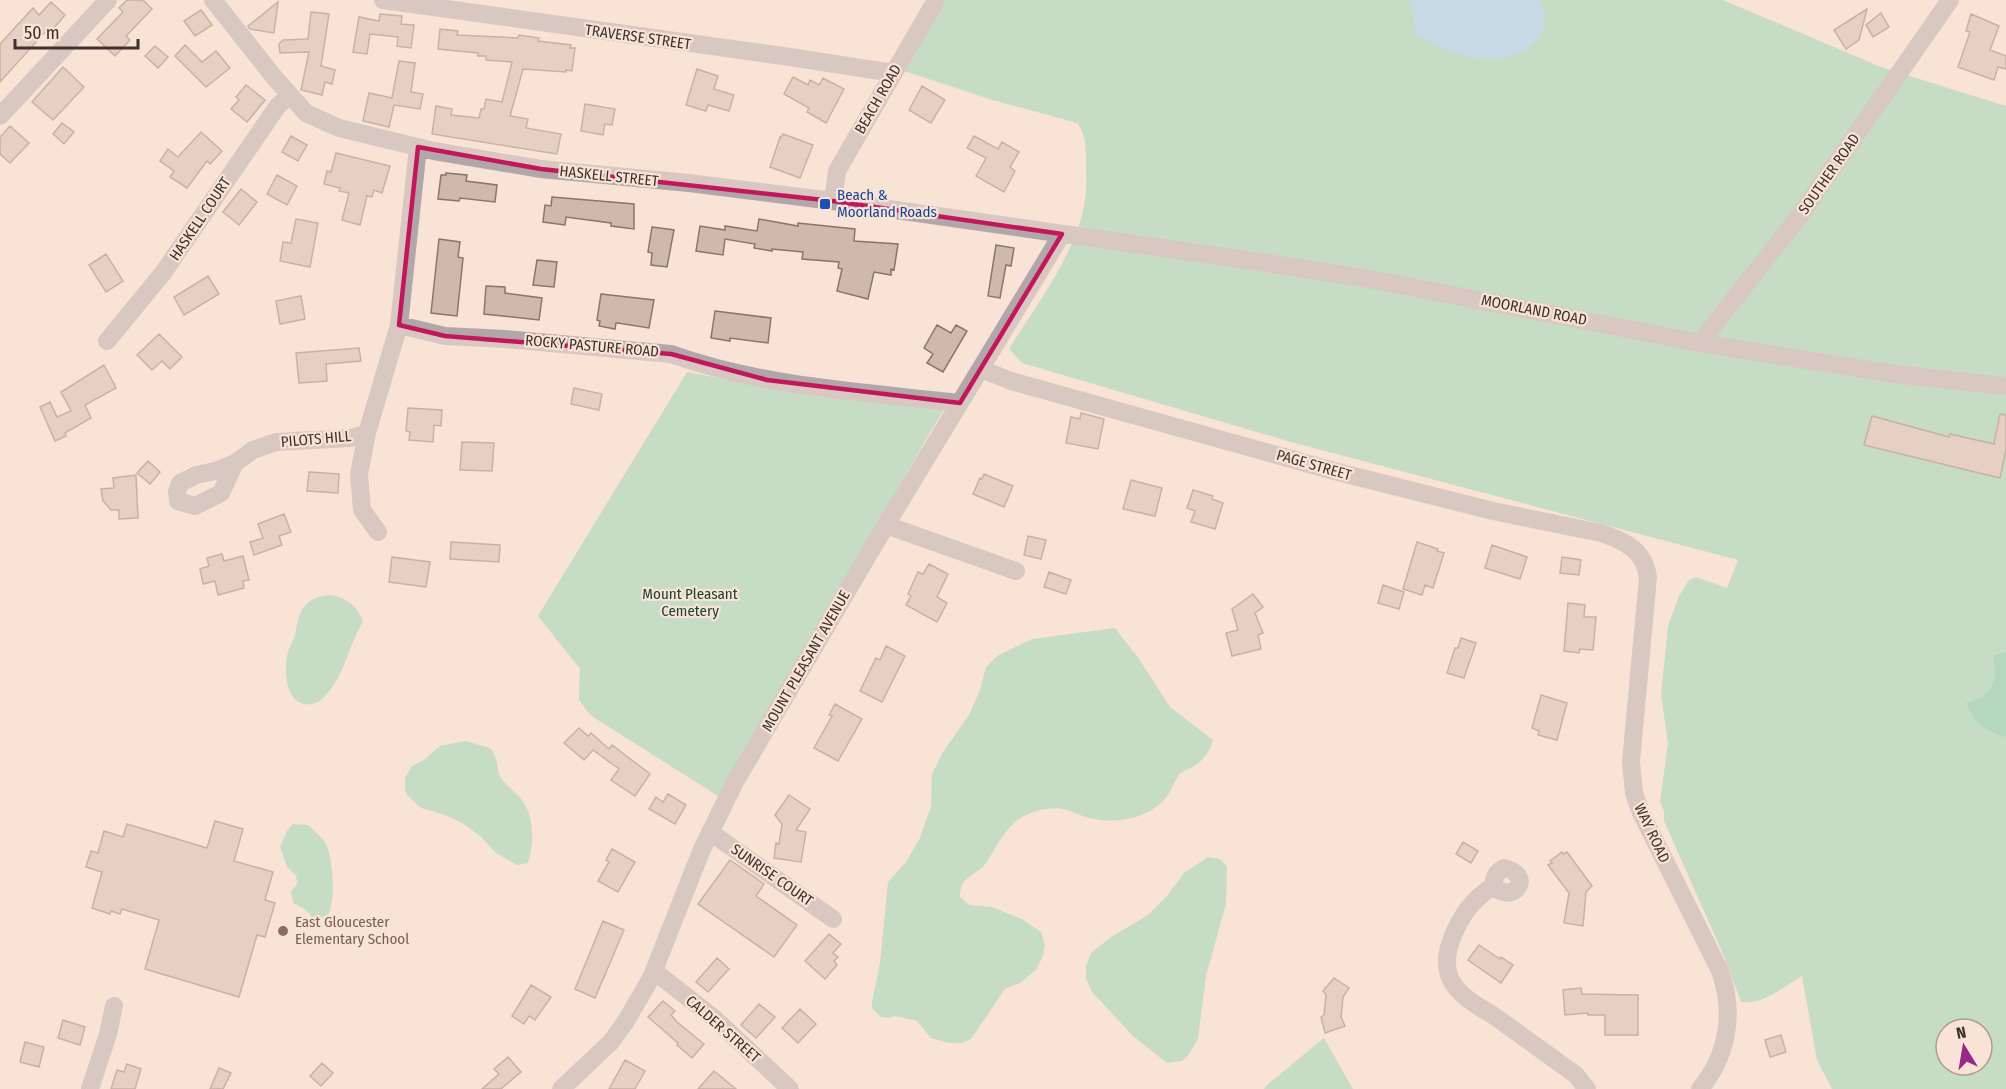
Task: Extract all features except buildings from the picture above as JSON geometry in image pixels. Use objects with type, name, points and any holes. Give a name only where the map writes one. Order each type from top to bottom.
[{"type":"street","points":[[0,116],[108,0]]},
{"type":"street","name":"HASKELL STREET","points":[[213,0],[248,46],[306,114],[339,128],[434,151],[541,169],[689,183],[1062,234]]},
{"type":"street","name":"TRAVERSE STREET","points":[[383,0],[790,57],[893,74]]},
{"type":"street","name":"BEACH ROAD","points":[[833,201],[837,171],[936,0]]},
{"type":"street","name":"SOUTHER ROAD","points":[[1700,343],[1800,215],[1950,0]]},
{"type":"street","name":"HASKELL COURT","points":[[107,341],[163,273],[277,108],[289,95]]},
{"type":"street","points":[[399,325],[418,147]]},
{"type":"street","name":"MOORLAND ROAD","points":[[1062,234],[1364,278],[1700,343],[1894,374],[2006,386]]},
{"type":"street","name":"MOUNT PLEASANT AVENUE","points":[[561,1089],[611,1042],[626,1021],[654,971],[710,832],[735,782],[886,525],[1062,234]]},
{"type":"street","name":"ROCKY PASTURE ROAD","points":[[399,325],[445,336],[632,349],[671,354],[767,380],[960,403]]},
{"type":"street","name":"PILOTS HILL","points":[[378,532],[362,510],[359,474],[366,433],[399,325]]},
{"type":"street","name":"PAGE STREET","points":[[981,369],[1011,381],[1334,471],[1493,511],[1601,533],[1630,545],[1644,560]]},
{"type":"street","name":"PILOTS HILL","points":[[235,463],[253,450],[276,442],[351,438],[366,433]]},
{"type":"street","points":[[886,525],[1016,571]]},
{"type":"street","name":"WAY ROAD","points":[[1644,560],[1648,577],[1631,762],[1634,793],[1641,813],[1720,971],[1727,999],[1728,1028],[1724,1046],[1712,1073],[1700,1089]]},
{"type":"street","name":"SUNRISE COURT","points":[[710,832],[833,919]]},
{"type":"street","points":[[1493,886],[1474,900],[1458,923],[1447,952],[1451,980],[1467,997],[1576,1075],[1587,1089]]},
{"type":"street","name":"CALDER STREET","points":[[654,971],[714,1018],[790,1089]]},
{"type":"street","points":[[90,1089],[108,1034],[114,1006]]},
{"type":"highlighted area","points":[[418,147],[541,169],[833,201],[1062,234],[960,403],[767,380],[671,354],[445,336],[399,325]]},
{"type":"green space","points":[[946,0],[1723,0],[1881,67],[2006,106],[2006,1089],[1832,1089],[1817,1060],[1802,976],[1766,998],[1741,1002],[1724,956],[1664,821],[1664,811],[1660,802],[1668,743],[1661,695],[1668,626],[1679,596],[1689,580],[1696,577],[1727,588],[1738,560],[1291,442],[1022,363],[1009,349],[1054,277],[1074,239],[1085,200],[1086,147],[1077,123],[989,99],[904,71]]},
{"type":"green space","name":"Mount Pleasant Cemetery","points":[[687,372],[766,387],[944,409],[718,796],[590,715],[579,700],[580,669],[538,616]]},
{"type":"green space","points":[[331,595],[351,604],[358,611],[363,622],[330,691],[318,702],[304,704],[296,700],[287,683],[288,654],[298,619],[304,607],[314,599]]},
{"type":"green space","points":[[1115,628],[1139,659],[1170,707],[1213,740],[1208,753],[1199,763],[1180,774],[1162,802],[1137,817],[1098,820],[1054,808],[1026,815],[1010,826],[982,868],[963,884],[960,897],[969,905],[992,907],[1022,919],[1041,932],[1045,945],[1043,956],[1036,970],[1020,983],[1005,989],[971,1039],[961,1043],[948,1043],[931,1038],[917,1021],[895,1016],[881,1017],[872,1008],[872,1002],[880,963],[888,882],[906,862],[920,838],[931,806],[932,774],[943,752],[969,715],[980,690],[986,667],[997,656],[1032,639]]},
{"type":"green space","points":[[2006,652],[2006,737],[1981,726],[1966,703],[1982,696],[1992,687],[1995,673],[1993,656]]},
{"type":"green space","points":[[466,741],[490,748],[501,778],[526,806],[532,830],[528,863],[517,865],[496,853],[480,836],[462,823],[421,808],[407,795],[405,778],[412,766],[424,760],[440,746]]},
{"type":"green space","points":[[293,824],[308,825],[327,846],[333,882],[332,902],[327,917],[313,918],[306,910],[293,903],[291,891],[297,884],[296,875],[287,867],[280,847]]},
{"type":"green space","points":[[1208,857],[1220,859],[1227,867],[1226,904],[1206,976],[1198,1039],[1182,1061],[1167,1063],[1133,1036],[1092,992],[1086,979],[1086,966],[1091,953],[1111,937],[1148,915],[1167,896],[1184,873]]},
{"type":"green space","points":[[1324,1038],[1353,1089],[1264,1089],[1267,1085]]},
{"type":"water","points":[[1410,0],[1540,0],[1544,13],[1544,27],[1528,48],[1514,55],[1479,58],[1461,55],[1414,33],[1416,26]]},
{"type":"place","name":"Beach & Moorland Roads","points":[[825,204]]},
{"type":"place","name":"East Gloucester Elementary School","points":[[283,931]]}]
